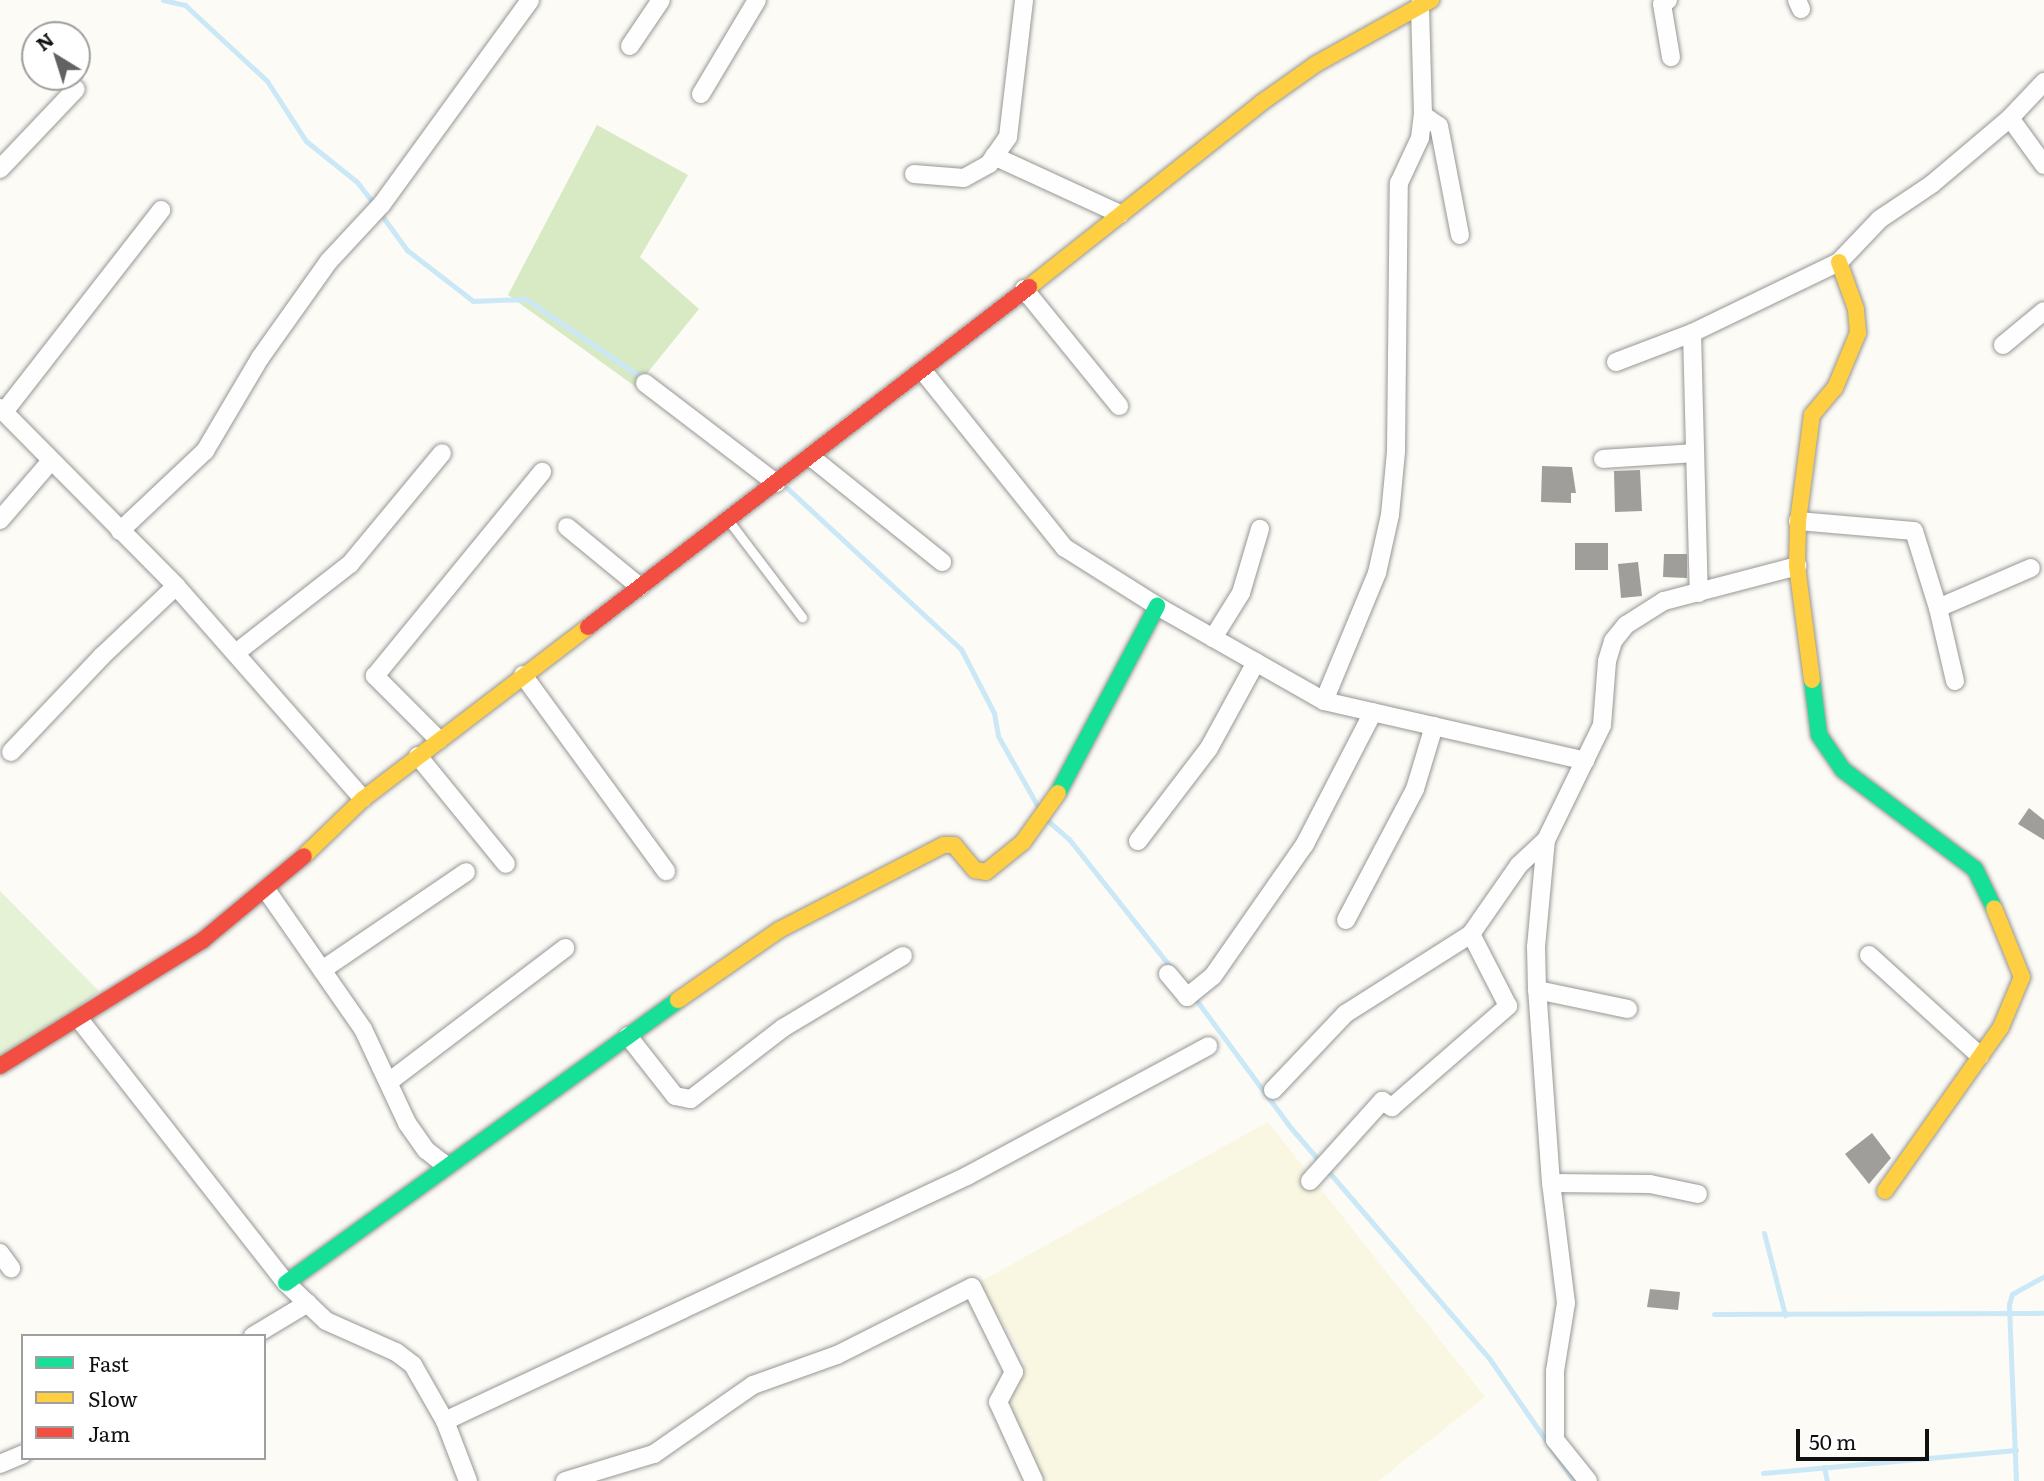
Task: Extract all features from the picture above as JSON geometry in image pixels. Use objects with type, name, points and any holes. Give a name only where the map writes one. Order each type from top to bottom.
[{"type":"street","points":[[120,531],[205,452],[260,358],[329,261],[377,208],[530,0]]},
{"type":"street","points":[[630,46],[661,0]]},
{"type":"street","points":[[701,94],[757,0]]},
{"type":"street","points":[[914,174],[964,178],[994,156],[1008,137],[1024,0]]},
{"type":"street","points":[[1668,0],[1662,4],[1671,57]]},
{"type":"street","points":[[1325,701],[1377,573],[1390,515],[1396,452],[1399,183],[1420,138],[1423,115],[1425,3]]},
{"type":"street","points":[[0,1066],[203,940],[267,891],[363,799],[923,371],[1119,214],[1316,64],[1425,3]]},
{"type":"street","points":[[1616,362],[1692,333],[1839,262],[1880,219],[1932,184],[2010,118],[2044,82]]},
{"type":"street","points":[[0,169],[74,91]]},
{"type":"street","points":[[1423,115],[1439,126],[1460,235]]},
{"type":"street","points":[[2010,118],[2044,165]]},
{"type":"street","points":[[994,156],[1119,214]]},
{"type":"street","points":[[161,210],[2,410],[176,586],[237,652],[363,799]]},
{"type":"street","points":[[1839,262],[1856,309],[1858,333],[1835,388],[1812,415],[1798,521],[1797,566],[1819,735],[1826,750],[1843,770],[1975,869],[2017,957],[2022,977],[2013,1002],[1980,1056],[1885,1191]]},
{"type":"street","points":[[1024,289],[1119,406]]},
{"type":"street","points":[[2003,345],[2044,311]]},
{"type":"street","points":[[1692,333],[1699,593]]},
{"type":"street","points":[[923,371],[1065,548],[1157,606],[1325,701],[1585,761]]},
{"type":"street","points":[[645,383],[776,483]]},
{"type":"street","points":[[237,652],[350,564],[442,453]]},
{"type":"street","points":[[1602,459],[1695,453]]},
{"type":"street","points":[[811,457],[942,562]]},
{"type":"street","points":[[0,520],[51,461]]},
{"type":"street","points":[[439,740],[375,676],[541,472]]},
{"type":"street","points":[[1798,521],[1914,531],[1938,608],[1955,681]]},
{"type":"street","points":[[568,527],[640,587]]},
{"type":"street","points":[[1213,638],[1241,593],[1260,529]]},
{"type":"street","points":[[1273,1090],[1345,1014],[1471,934],[1519,865],[1546,840],[1602,725],[1613,641],[1626,625],[1664,601],[1797,566]]},
{"type":"street","points":[[1938,608],[2031,568]]},
{"type":"street","points":[[11,752],[102,656],[176,586]]},
{"type":"street","points":[[286,1283],[444,1164],[779,930],[877,876],[949,844],[975,870],[986,872],[1023,842],[1043,816],[1157,606]]},
{"type":"street","points":[[1138,841],[1209,748],[1256,662]]},
{"type":"street","points":[[523,675],[666,871]]},
{"type":"street","points":[[1168,974],[1191,994],[1213,976],[1305,844],[1373,712]]},
{"type":"street","points":[[1346,920],[1415,789],[1434,726]]},
{"type":"street","points":[[418,756],[506,864]]},
{"type":"street","points":[[1546,840],[1536,947],[1537,990],[1551,1183],[1566,1303],[1555,1371],[1555,1440],[1588,1481]]},
{"type":"street","points":[[322,970],[466,872]]},
{"type":"street","points":[[267,891],[363,1029],[390,1081],[407,1123],[426,1150],[444,1164]]},
{"type":"street","points":[[1320,1172],[1382,1101],[1392,1107],[1454,1049],[1508,1006],[1471,934]]},
{"type":"street","points":[[390,1081],[565,947]]},
{"type":"street","points":[[1869,955],[1980,1056]]},
{"type":"street","points":[[628,1036],[675,1096],[691,1099],[783,1028],[903,956]]},
{"type":"street","points":[[1537,990],[1628,1009]]},
{"type":"street","points":[[79,1019],[286,1283],[326,1321],[396,1352],[413,1365],[445,1420],[468,1481]]},
{"type":"street","points":[[445,1420],[967,1176],[1208,1046]]},
{"type":"street","points":[[1551,1183],[1650,1184],[1698,1195]]},
{"type":"street","points":[[565,1481],[654,1454],[753,1385],[837,1354],[972,1287],[1014,1372],[998,1402],[1034,1481]]},
{"type":"street","points":[[256,1334],[308,1303]]},
{"type":"street","points":[[0,1464],[21,1455]]},
{"type":"lane","points":[[728,520],[802,617]]},
{"type":"shaded area","points":[[1268,1122],[1485,1397],[1378,1481],[1043,1481],[1008,1397],[1025,1362],[980,1282]]},
{"type":"green space","points":[[597,125],[688,175],[640,257],[699,309],[636,387],[508,295]]},
{"type":"green space","points":[[0,891],[99,991],[0,1071]]},
{"type":"building","points":[[1542,466],[1572,467],[1576,493],[1571,493],[1571,503],[1541,502]]},
{"type":"building","points":[[1640,470],[1642,511],[1615,512],[1614,471]]},
{"type":"building","points":[[1575,543],[1608,543],[1608,570],[1575,570]]},
{"type":"building","points":[[1664,554],[1687,554],[1687,578],[1663,577]]},
{"type":"building","points":[[1638,562],[1642,596],[1621,598],[1618,564]]},
{"type":"building","points":[[2029,808],[2044,820],[2044,840],[2018,824]]},
{"type":"building","points":[[1872,1133],[1891,1158],[1869,1184],[1845,1154]]},
{"type":"building","points":[[1650,1289],[1680,1292],[1678,1310],[1647,1307]]},
{"type":"waterway","points":[[163,0],[185,5],[267,81],[306,141],[357,182],[375,205]]},
{"type":"waterway","points":[[380,213],[407,250],[473,301],[526,299],[645,380]]},
{"type":"waterway","points":[[787,488],[961,649],[994,713],[998,736],[1041,812]]},
{"type":"waterway","points":[[1047,820],[1069,839],[1173,970]]},
{"type":"waterway","points":[[1194,997],[1291,1128],[1489,1358],[1574,1481]]},
{"type":"waterway","points":[[1764,1233],[1785,1315]]},
{"type":"waterway","points":[[2016,1481],[2009,1304],[2012,1294],[2044,1276]]},
{"type":"waterway","points":[[1714,1314],[2044,1313]]},
{"type":"waterway","points":[[1763,1473],[2016,1450]]},
{"type":"waterway","points":[[1824,1467],[1827,1481]]},
{"type":"traffic: fast","points":[[1058,793],[1157,606]]},
{"type":"traffic: fast","points":[[1812,680],[1819,735],[1843,770],[1975,869],[1994,908]]},
{"type":"traffic: fast","points":[[286,1283],[678,1000]]},
{"type":"traffic: slow","points":[[1029,287],[1261,103],[1316,64],[1431,0]]},
{"type":"traffic: slow","points":[[1812,680],[1797,566],[1798,521],[1812,415],[1835,388],[1858,333],[1856,309],[1839,262]]},
{"type":"traffic: slow","points":[[304,856],[363,799],[588,627]]},
{"type":"traffic: slow","points":[[678,1000],[779,930],[944,845],[954,845],[975,870],[986,872],[1023,842],[1058,793]]},
{"type":"traffic: slow","points":[[1885,1191],[2001,1027],[2022,977],[1994,908]]},
{"type":"traffic: jam","points":[[588,627],[1029,287]]},
{"type":"traffic: jam","points":[[0,1066],[203,940],[304,856]]}]
